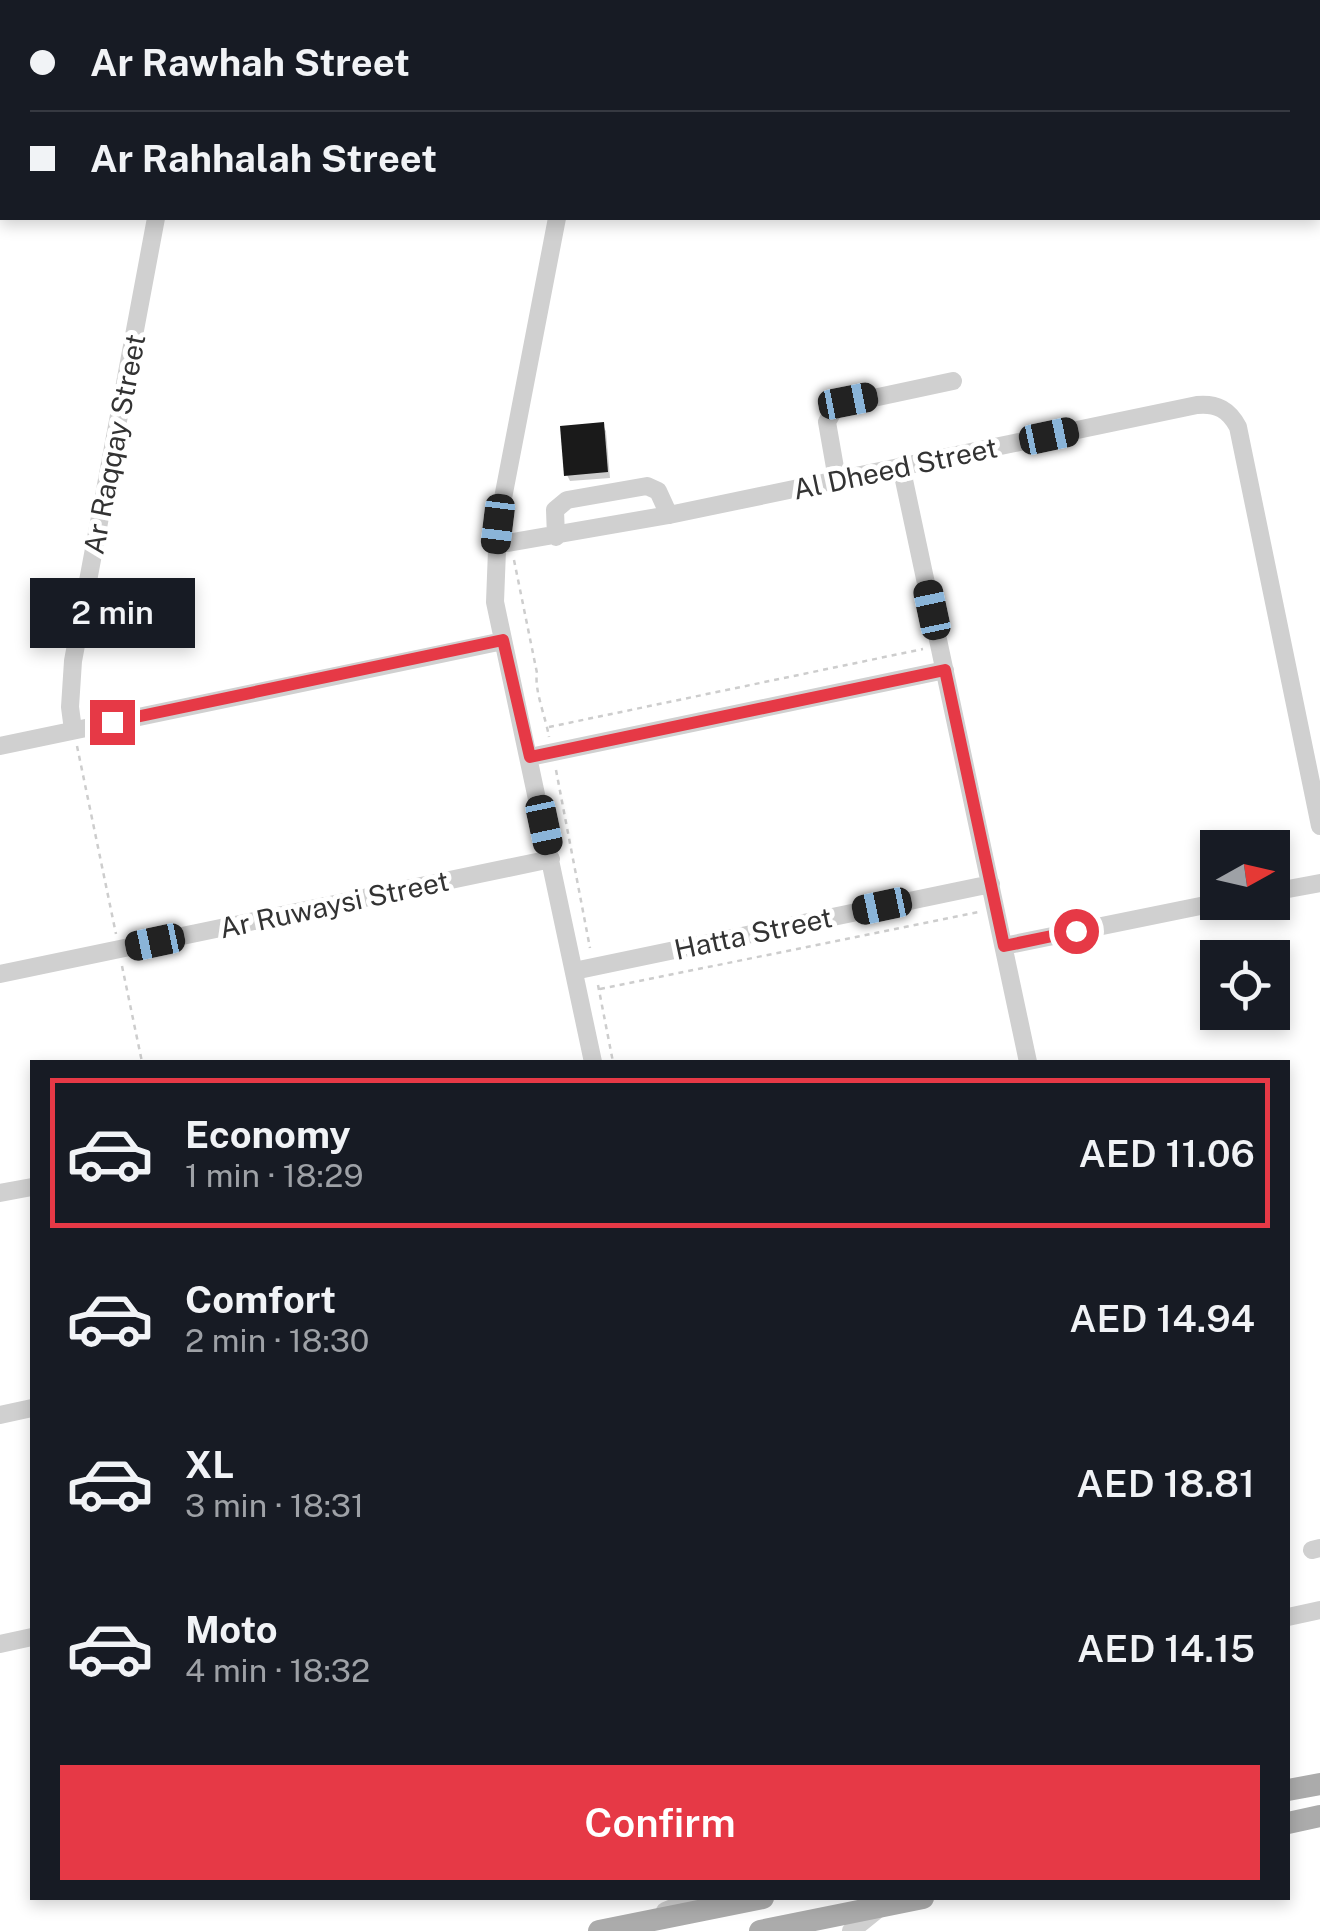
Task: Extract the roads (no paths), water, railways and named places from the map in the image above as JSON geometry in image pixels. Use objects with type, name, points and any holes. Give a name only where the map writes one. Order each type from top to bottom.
[{"type":"main road","points":[[1290,1790],[1320,1784]]},
{"type":"main road","points":[[1290,1823],[1320,1816]]},
{"type":"main road","points":[[600,1931],[753,1900]]},
{"type":"main road","points":[[760,1931],[913,1900]]},
{"type":"street","name":"Ar Raqqay Street","points":[[73,730],[73,662],[156,220]]},
{"type":"street","points":[[557,220],[495,602],[594,1060]]},
{"type":"street","points":[[836,479],[827,428],[828,416],[836,406],[953,380]]},
{"type":"street","name":"Al Dheed Street","points":[[503,544],[669,515],[1197,405],[1217,406],[1226,411],[1238,428],[1312,745],[1320,826]]},
{"type":"street","points":[[902,466],[1028,1060]]},
{"type":"street","points":[[556,536],[555,510],[566,500],[648,486],[658,491],[669,515]]},
{"type":"street","points":[[0,746],[503,640]]},
{"type":"street","points":[[530,757],[945,670]]},
{"type":"street","name":"Ar Ruwaysi Street","points":[[0,974],[551,859]]},
{"type":"street","points":[[1290,888],[1320,882]]},
{"type":"street","name":"Hatta Street","points":[[574,971],[991,884]]},
{"type":"street","points":[[1004,946],[1200,906]]},
{"type":"street","points":[[0,1193],[30,1186]]},
{"type":"street","points":[[0,1415],[30,1408]]},
{"type":"street","points":[[1290,1617],[1320,1610]]},
{"type":"street","points":[[0,1644],[30,1637]]},
{"type":"street","points":[[638,1923],[691,1900]]},
{"type":"street","points":[[851,1931],[882,1906]]}]
